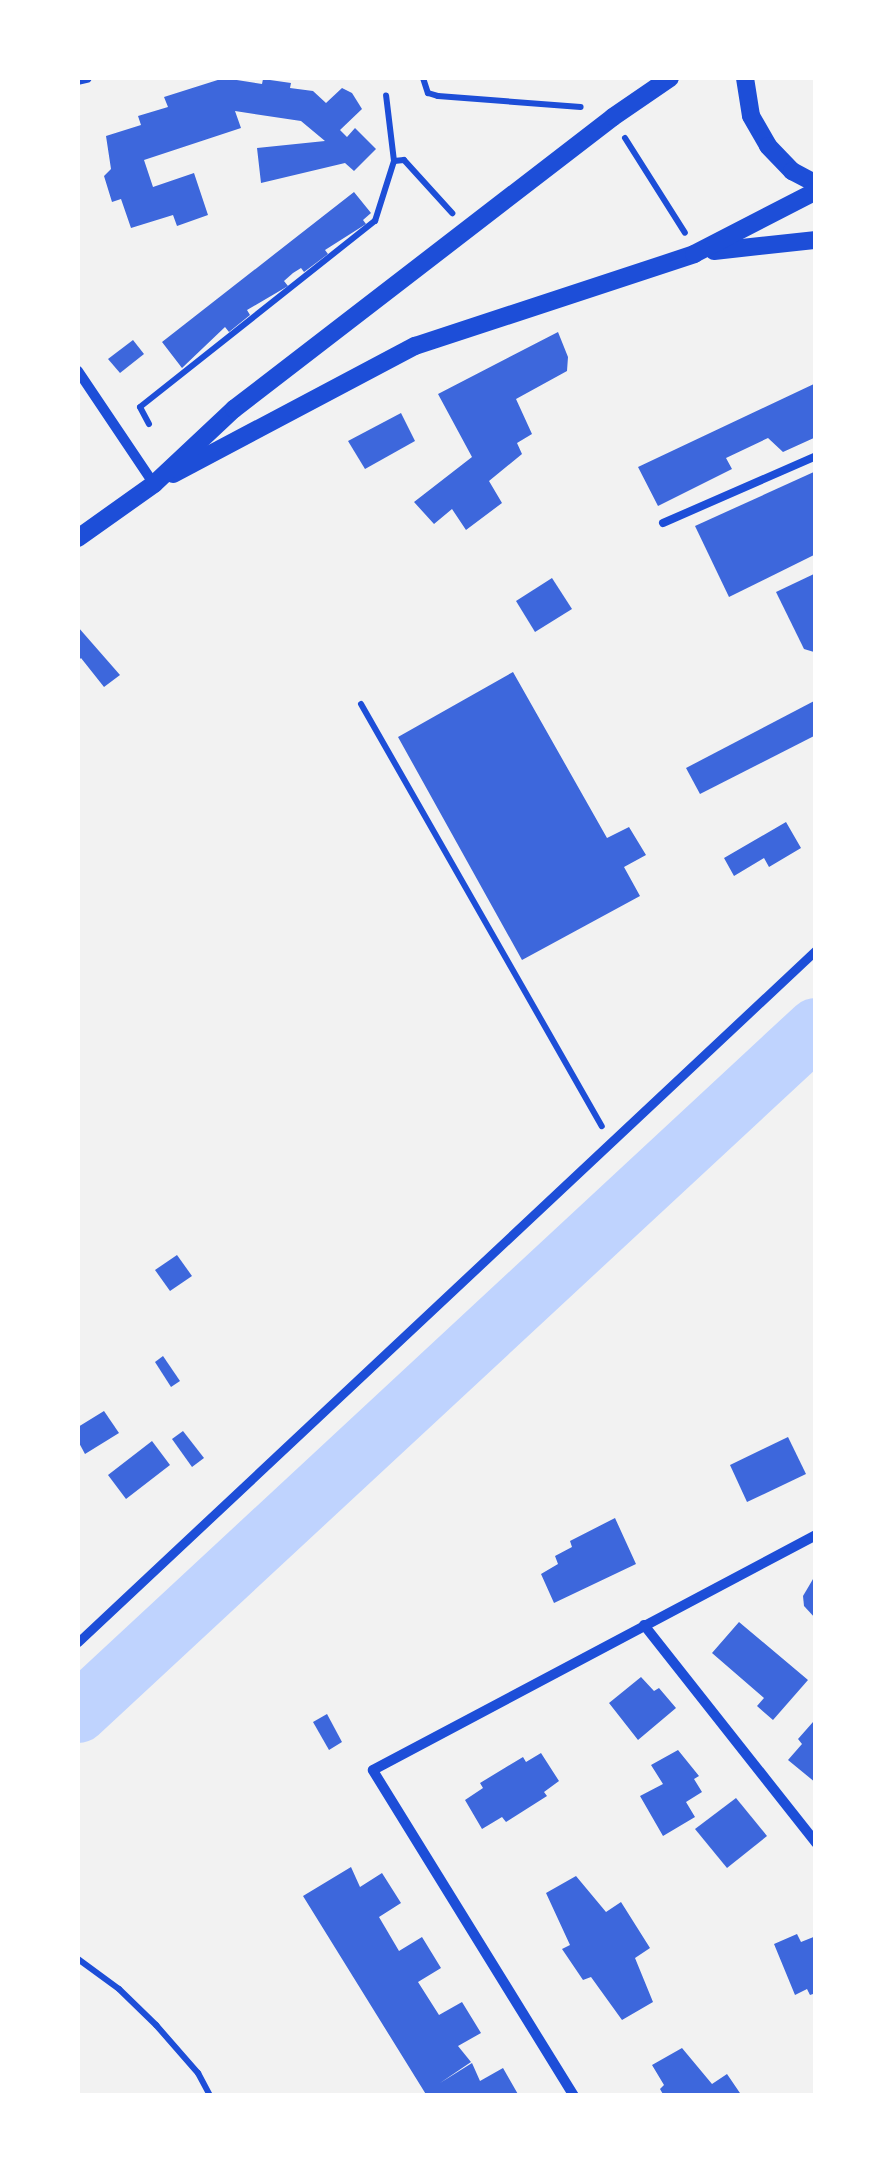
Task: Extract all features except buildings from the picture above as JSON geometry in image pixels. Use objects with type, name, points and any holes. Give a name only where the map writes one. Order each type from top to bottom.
[{"type":"street","points":[[78,80],[87,78]]},
{"type":"street","points":[[78,538],[154,484],[234,410],[670,78]]},
{"type":"street","points":[[154,484],[415,346],[694,254],[816,187],[792,171],[768,146],[751,116],[745,78]]},
{"type":"street","points":[[694,254],[816,240]]},
{"type":"street","points":[[78,371],[154,484]]},
{"type":"street","points":[[78,1642],[816,950]]},
{"type":"street","points":[[574,2096],[374,1770],[816,1535]]},
{"type":"street","points":[[644,1624],[816,1843]]},
{"type":"lane","points":[[663,524],[816,456]]},
{"type":"path","points":[[423,78],[428,93],[438,96],[581,108]]},
{"type":"path","points":[[149,424],[140,407],[375,222],[394,161],[386,95]]},
{"type":"path","points":[[624,136],[685,234]]},
{"type":"path","points":[[394,161],[404,160],[453,214]]},
{"type":"path","points":[[361,704],[610,1140]]},
{"type":"path","points":[[78,1959],[120,1989],[156,2025],[198,2073],[210,2096]]},
{"type":"waterway","points":[[78,1713],[816,1028]]}]
